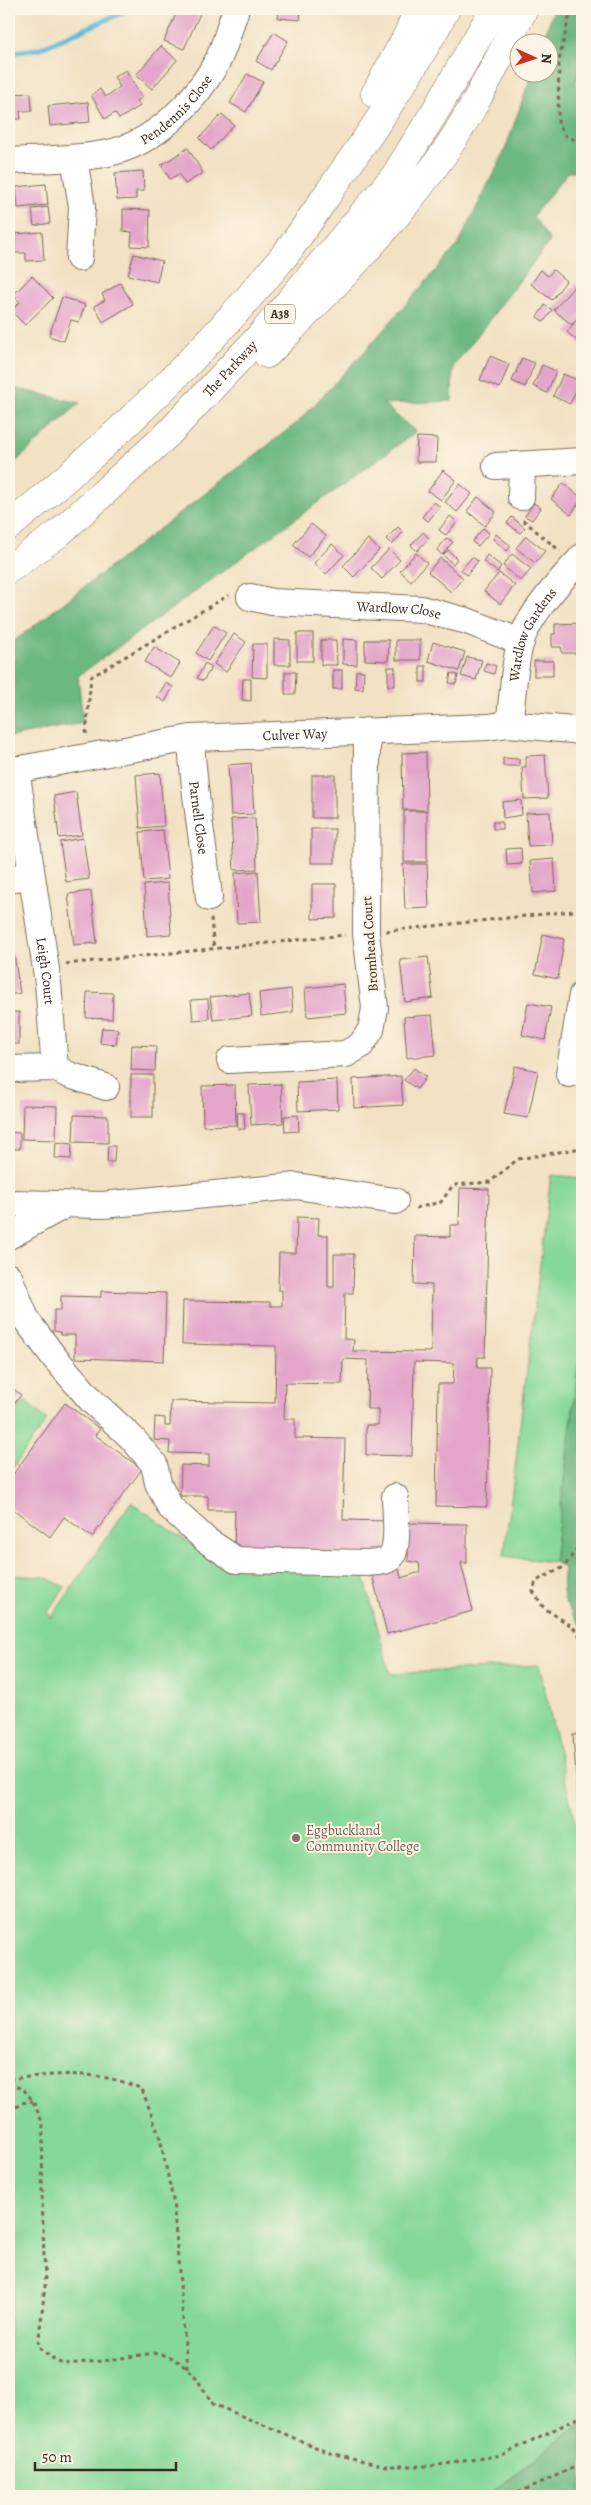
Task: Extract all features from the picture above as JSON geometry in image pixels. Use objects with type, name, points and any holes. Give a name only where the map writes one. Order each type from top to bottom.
[{"type":"highway","name":"A38","points":[[285,254],[316,185],[384,80],[418,9]]},
{"type":"highway","name":"A38","points":[[9,526],[75,473],[148,404],[220,331],[285,254],[383,116],[446,9]]},
{"type":"highway","name":"The Parkway","points":[[9,570],[58,534],[168,434],[262,334],[394,176],[436,110],[494,9]]},
{"type":"highway","name":"A38","points":[[58,534],[142,475],[244,378],[357,264],[432,170],[482,92],[524,9]]},
{"type":"street","name":"Pendennis Close","points":[[9,161],[74,158],[110,153],[134,145],[169,122],[194,96],[218,62],[235,12]]},
{"type":"street","points":[[74,158],[82,207],[79,258]]},
{"type":"street","points":[[496,466],[582,461]]},
{"type":"street","points":[[521,497],[522,465]]},
{"type":"street","name":"Wardlow Gardens","points":[[509,724],[515,666],[521,642],[554,588],[579,560]]},
{"type":"street","name":"Wardlow Close","points":[[265,593],[421,609],[467,621],[521,642]]},
{"type":"street","name":"Culver Way","points":[[12,770],[192,738],[488,727],[509,724],[582,731]]},
{"type":"street","name":"Bromhead Court","points":[[246,1052],[346,1054],[360,1045],[371,1030],[375,1008],[366,933],[367,731]]},
{"type":"street","name":"Parnell Close","points":[[192,738],[193,781],[202,834],[209,898]]},
{"type":"street","name":"Leigh Court","points":[[12,770],[20,877],[45,966],[55,1068]]},
{"type":"street","points":[[569,1074],[582,995]]},
{"type":"street","points":[[9,1069],[55,1068],[69,1075],[106,1086]]},
{"type":"street","points":[[9,1202],[123,1203],[296,1186],[395,1201]]},
{"type":"street","points":[[9,1236],[66,1204]]},
{"type":"street","points":[[9,1277],[27,1321],[54,1357],[92,1401],[132,1438],[154,1464],[158,1483],[170,1507],[206,1540],[236,1560],[367,1563],[384,1561],[391,1558],[396,1548],[395,1497]]},
{"type":"path","points":[[571,9],[559,60],[558,124],[566,136],[582,143]]},
{"type":"path","points":[[521,497],[517,515],[579,560]]},
{"type":"path","points":[[84,756],[91,677],[227,595],[265,593]]},
{"type":"path","points":[[209,898],[214,950]]},
{"type":"path","points":[[45,966],[214,950],[582,910]]},
{"type":"path","points":[[395,1201],[409,1210],[441,1202],[453,1185],[490,1182],[518,1159],[582,1148]]},
{"type":"path","points":[[582,1542],[564,1567],[536,1582],[533,1591],[544,1608],[573,1627],[582,1639]]},
{"type":"path","points":[[9,2081],[80,2074],[118,2079],[142,2089],[160,2138],[173,2200],[187,2369]]},
{"type":"path","points":[[9,2081],[24,2090],[33,2101],[43,2124],[42,2197],[45,2286],[38,2346],[54,2360],[63,2364],[87,2363],[153,2353],[168,2356],[195,2376],[213,2404],[330,2453],[386,2466],[432,2466],[502,2455],[582,2416]]},
{"type":"path","points":[[9,2112],[22,2103],[33,2101]]},
{"type":"path","points":[[511,2496],[582,2464]]},
{"type":"green space","points":[[582,9],[582,57],[576,85],[582,89],[582,171],[568,172],[533,216],[550,241],[453,367],[452,401],[383,404],[416,432],[78,676],[83,723],[9,737],[9,645],[298,422],[365,351],[458,245],[505,150],[529,82],[558,82],[558,32],[546,32],[554,10]]},
{"type":"green space","points":[[9,387],[80,403],[9,468]]},
{"type":"green space","points":[[551,1175],[582,1178],[582,1336],[554,1562],[504,1556]]},
{"type":"green space","points":[[582,1336],[582,1627],[571,1613],[565,1600],[563,1593],[564,1567],[554,1562]]},
{"type":"green space","points":[[25,1401],[47,1420],[9,1473],[9,1419]]},
{"type":"green space","name":"Eggbuckland Community College","points":[[131,1502],[209,1557],[363,1573],[390,1674],[539,1665],[582,1853],[582,2423],[486,2496],[9,2496],[9,1575],[44,1577],[65,1587],[48,1612],[51,1618]]},
{"type":"green space","points":[[582,2423],[582,2496],[486,2496]]},
{"type":"building","points":[[178,9],[202,9],[184,49],[164,41]]},
{"type":"building","points":[[279,9],[301,9],[300,20],[278,18]]},
{"type":"building","points":[[274,32],[288,41],[271,70],[256,61]]},
{"type":"building","points":[[161,46],[177,60],[152,89],[136,75]]},
{"type":"building","points":[[126,70],[142,98],[137,101],[140,106],[119,119],[115,113],[105,119],[91,95],[100,89],[105,97],[120,87],[114,77]]},
{"type":"building","points":[[247,74],[263,82],[246,112],[230,103]]},
{"type":"building","points":[[31,93],[32,111],[20,111],[21,119],[9,119],[9,94]]},
{"type":"building","points":[[88,102],[90,122],[50,126],[48,106]]},
{"type":"building","points":[[222,114],[234,125],[211,150],[199,138]]},
{"type":"building","points":[[188,148],[203,173],[185,184],[179,174],[170,179],[161,165]]},
{"type":"building","points":[[143,171],[144,191],[136,191],[136,199],[117,200],[115,173]]},
{"type":"building","points":[[46,184],[48,205],[18,208],[16,187]]},
{"type":"building","points":[[48,207],[50,223],[34,226],[32,209]]},
{"type":"building","points":[[123,209],[150,210],[149,247],[131,246],[132,232],[123,231]]},
{"type":"building","points":[[42,232],[44,260],[26,261],[26,253],[15,253],[15,234]]},
{"type":"building","points":[[134,254],[162,261],[157,282],[128,275]]},
{"type":"building","points":[[541,270],[548,276],[553,270],[566,281],[552,300],[531,284]]},
{"type":"building","points":[[32,276],[53,298],[25,325],[11,311],[20,302],[13,295]]},
{"type":"building","points":[[120,283],[133,304],[103,322],[94,306],[105,300],[102,294]]},
{"type":"building","points":[[576,284],[582,289],[582,312],[572,325],[554,310]]},
{"type":"building","points":[[62,297],[85,305],[79,322],[71,320],[64,341],[49,336]]},
{"type":"building","points":[[545,305],[552,310],[544,322],[537,317]]},
{"type":"building","points":[[579,317],[582,319],[582,345],[567,332]]},
{"type":"building","points":[[490,356],[509,364],[500,388],[480,380]]},
{"type":"building","points":[[522,358],[535,363],[525,387],[512,381]]},
{"type":"building","points":[[542,365],[556,371],[547,393],[533,386]]},
{"type":"building","points":[[563,374],[580,381],[570,404],[553,396]]},
{"type":"building","points":[[417,437],[437,438],[436,462],[416,462]]},
{"type":"building","points":[[443,470],[456,480],[441,500],[428,491]]},
{"type":"building","points":[[563,483],[582,498],[571,515],[551,499]]},
{"type":"building","points":[[460,484],[472,494],[457,512],[445,502]]},
{"type":"building","points":[[478,497],[496,512],[485,526],[467,511]]},
{"type":"building","points":[[434,502],[440,507],[428,521],[422,517]]},
{"type":"building","points":[[534,503],[541,508],[532,520],[525,516]]},
{"type":"building","points":[[450,516],[457,522],[446,535],[439,530]]},
{"type":"building","points":[[512,517],[525,528],[520,533],[507,523]]},
{"type":"building","points":[[311,524],[326,536],[308,557],[293,545]]},
{"type":"building","points":[[398,527],[403,532],[392,545],[386,539]]},
{"type":"building","points":[[483,528],[489,533],[478,546],[472,542]]},
{"type":"building","points":[[423,532],[429,538],[417,551],[411,545]]},
{"type":"building","points":[[496,534],[511,546],[507,551],[493,539]]},
{"type":"building","points":[[526,536],[545,551],[535,563],[516,548]]},
{"type":"building","points":[[447,538],[453,542],[442,555],[437,550]]},
{"type":"building","points":[[368,539],[379,550],[354,577],[343,566]]},
{"type":"building","points":[[332,544],[344,555],[326,574],[314,563]]},
{"type":"building","points":[[389,549],[400,560],[382,579],[371,568]]},
{"type":"building","points":[[448,550],[457,559],[453,564],[443,555]]},
{"type":"building","points":[[416,553],[427,563],[411,581],[400,571]]},
{"type":"building","points":[[512,554],[531,569],[521,581],[503,566]]},
{"type":"building","points":[[487,555],[501,566],[497,572],[483,561]]},
{"type":"building","points":[[472,557],[478,561],[467,575],[461,570]]},
{"type":"building","points":[[440,558],[463,578],[451,592],[428,572]]},
{"type":"building","points":[[499,573],[515,585],[500,604],[484,591]]},
{"type":"building","points":[[582,623],[581,653],[562,653],[561,647],[552,647],[552,634],[555,634],[555,624]]},
{"type":"building","points":[[214,625],[226,633],[208,661],[196,653]]},
{"type":"building","points":[[297,633],[313,633],[313,661],[297,661]]},
{"type":"building","points":[[234,634],[246,642],[226,672],[214,664]]},
{"type":"building","points":[[274,639],[290,640],[290,665],[274,665]]},
{"type":"building","points":[[343,639],[357,640],[357,665],[343,664]]},
{"type":"building","points":[[321,640],[336,640],[337,665],[321,665]]},
{"type":"building","points":[[365,640],[389,640],[388,661],[365,660]]},
{"type":"building","points":[[396,640],[420,640],[420,660],[396,660]]},
{"type":"building","points":[[433,642],[465,652],[459,671],[428,661]]},
{"type":"building","points":[[253,644],[267,644],[267,678],[252,677]]},
{"type":"building","points":[[154,647],[180,663],[171,678],[145,662]]},
{"type":"building","points":[[467,657],[482,660],[476,680],[461,676]]},
{"type":"building","points":[[534,661],[553,661],[553,676],[534,676]]},
{"type":"building","points":[[205,663],[212,667],[203,681],[197,678]]},
{"type":"building","points":[[486,663],[496,666],[494,674],[484,671]]},
{"type":"building","points":[[420,666],[426,666],[426,682],[420,682]]},
{"type":"building","points":[[388,667],[395,667],[395,686],[388,686]]},
{"type":"building","points":[[333,670],[342,670],[342,689],[333,689]]},
{"type":"building","points":[[356,671],[364,671],[363,689],[355,688]]},
{"type":"building","points":[[285,672],[296,672],[295,694],[285,694]]},
{"type":"building","points":[[451,673],[458,675],[456,684],[449,683]]},
{"type":"building","points":[[243,679],[251,679],[251,701],[242,700]]},
{"type":"building","points":[[166,683],[173,687],[165,702],[157,697]]},
{"type":"building","points":[[426,752],[427,810],[403,810],[402,753]]},
{"type":"building","points":[[545,755],[548,798],[524,799],[522,767],[526,767],[526,756]]},
{"type":"building","points":[[503,758],[519,759],[519,766],[503,766]]},
{"type":"building","points":[[251,763],[254,814],[231,815],[228,765]]},
{"type":"building","points":[[160,773],[164,826],[140,828],[136,775]]},
{"type":"building","points":[[312,775],[335,775],[335,818],[312,818]]},
{"type":"building","points":[[76,792],[82,835],[59,838],[54,796]]},
{"type":"building","points":[[521,800],[522,815],[503,818],[502,802]]},
{"type":"building","points":[[404,811],[427,811],[427,862],[404,862]]},
{"type":"building","points":[[550,812],[552,845],[528,846],[526,813]]},
{"type":"building","points":[[255,818],[257,869],[234,870],[231,819]]},
{"type":"building","points":[[493,822],[502,822],[502,829],[493,829]]},
{"type":"building","points":[[311,829],[335,829],[335,863],[311,863]]},
{"type":"building","points":[[163,830],[168,879],[144,881],[140,832]]},
{"type":"building","points":[[83,838],[89,879],[66,882],[60,842]]},
{"type":"building","points":[[521,848],[522,864],[507,865],[506,849]]},
{"type":"building","points":[[554,859],[556,891],[533,893],[530,861]]},
{"type":"building","points":[[403,864],[427,864],[429,908],[405,909]]},
{"type":"building","points":[[258,871],[261,922],[237,923],[235,873]]},
{"type":"building","points":[[168,883],[171,934],[147,936],[144,885]]},
{"type":"building","points":[[312,884],[336,884],[336,918],[312,919]]},
{"type":"building","points":[[91,891],[97,943],[74,945],[68,894]]},
{"type":"building","points":[[543,934],[564,939],[558,979],[535,974]]},
{"type":"building","points":[[14,954],[20,993],[9,995],[9,955]]},
{"type":"building","points":[[428,957],[433,998],[405,1002],[400,960]]},
{"type":"building","points":[[343,984],[346,1013],[307,1017],[305,988]]},
{"type":"building","points":[[291,989],[293,1012],[261,1016],[259,993]]},
{"type":"building","points":[[87,992],[113,993],[112,1019],[86,1018]]},
{"type":"building","points":[[249,993],[252,1016],[213,1020],[210,997]]},
{"type":"building","points":[[208,999],[209,1019],[193,1020],[191,1000]]},
{"type":"building","points":[[528,1003],[551,1007],[545,1040],[522,1035]]},
{"type":"building","points":[[9,1012],[19,1012],[19,1044],[9,1044]]},
{"type":"building","points":[[432,1015],[436,1055],[407,1058],[404,1017]]},
{"type":"building","points":[[102,1028],[118,1029],[116,1045],[100,1043]]},
{"type":"building","points":[[132,1045],[156,1046],[155,1071],[131,1070]]},
{"type":"building","points":[[515,1066],[538,1071],[528,1118],[504,1114]]},
{"type":"building","points":[[414,1068],[426,1077],[417,1089],[404,1080]]},
{"type":"building","points":[[131,1075],[153,1075],[153,1117],[131,1117]]},
{"type":"building","points":[[401,1076],[403,1105],[354,1108],[353,1079]]},
{"type":"building","points":[[337,1080],[338,1109],[298,1111],[297,1082]]},
{"type":"building","points":[[281,1084],[283,1123],[251,1125],[249,1085]]},
{"type":"building","points":[[235,1085],[236,1125],[203,1126],[202,1086]]},
{"type":"building","points":[[23,1105],[57,1106],[56,1140],[22,1139]]},
{"type":"building","points":[[237,1113],[244,1113],[245,1129],[238,1129]]},
{"type":"building","points":[[74,1115],[108,1116],[108,1143],[73,1142]]},
{"type":"building","points":[[298,1115],[299,1131],[285,1132],[284,1116]]},
{"type":"building","points":[[9,1132],[20,1133],[20,1149],[9,1149]]},
{"type":"building","points":[[56,1142],[72,1144],[71,1159],[55,1158]]},
{"type":"building","points":[[108,1146],[115,1146],[114,1162],[107,1162]]},
{"type":"building","points":[[460,1188],[489,1189],[485,1357],[478,1357],[477,1368],[490,1368],[487,1507],[436,1506],[438,1384],[453,1384],[454,1363],[414,1362],[412,1456],[366,1455],[366,1425],[378,1425],[378,1409],[367,1409],[368,1360],[343,1359],[342,1384],[285,1383],[284,1419],[295,1419],[295,1438],[345,1439],[343,1520],[387,1521],[386,1554],[234,1551],[235,1510],[208,1510],[208,1496],[180,1496],[181,1465],[209,1466],[209,1454],[169,1453],[170,1441],[154,1440],[155,1417],[165,1418],[165,1426],[170,1426],[171,1401],[275,1403],[276,1346],[182,1344],[183,1301],[270,1302],[270,1306],[282,1306],[282,1290],[278,1290],[279,1253],[296,1253],[297,1217],[319,1218],[318,1235],[328,1235],[328,1287],[334,1287],[334,1254],[354,1254],[353,1293],[345,1293],[344,1339],[354,1340],[353,1351],[431,1352],[432,1285],[414,1284],[415,1236],[450,1237],[450,1225],[459,1225]]},
{"type":"building","points":[[101,1291],[166,1293],[164,1361],[75,1358],[75,1335],[60,1335],[60,1332],[54,1331],[54,1310],[61,1310],[61,1296],[101,1297]]},
{"type":"building","points":[[9,1385],[21,1395],[9,1410]]},
{"type":"building","points":[[65,1403],[100,1429],[95,1435],[142,1469],[92,1537],[64,1517],[50,1537],[9,1506],[9,1480]]},
{"type":"building","points":[[409,1523],[467,1524],[467,1563],[461,1563],[473,1611],[387,1634],[371,1570],[398,1565],[401,1578],[420,1572],[419,1563],[408,1561]]},
{"type":"building","points":[[582,1734],[582,1827],[580,1828],[573,1735]]},
{"type":"waterway","points":[[9,53],[38,49],[131,9]]},
{"type":"place","name":"Eggbuckland Community College","points":[[296,1838]]}]
